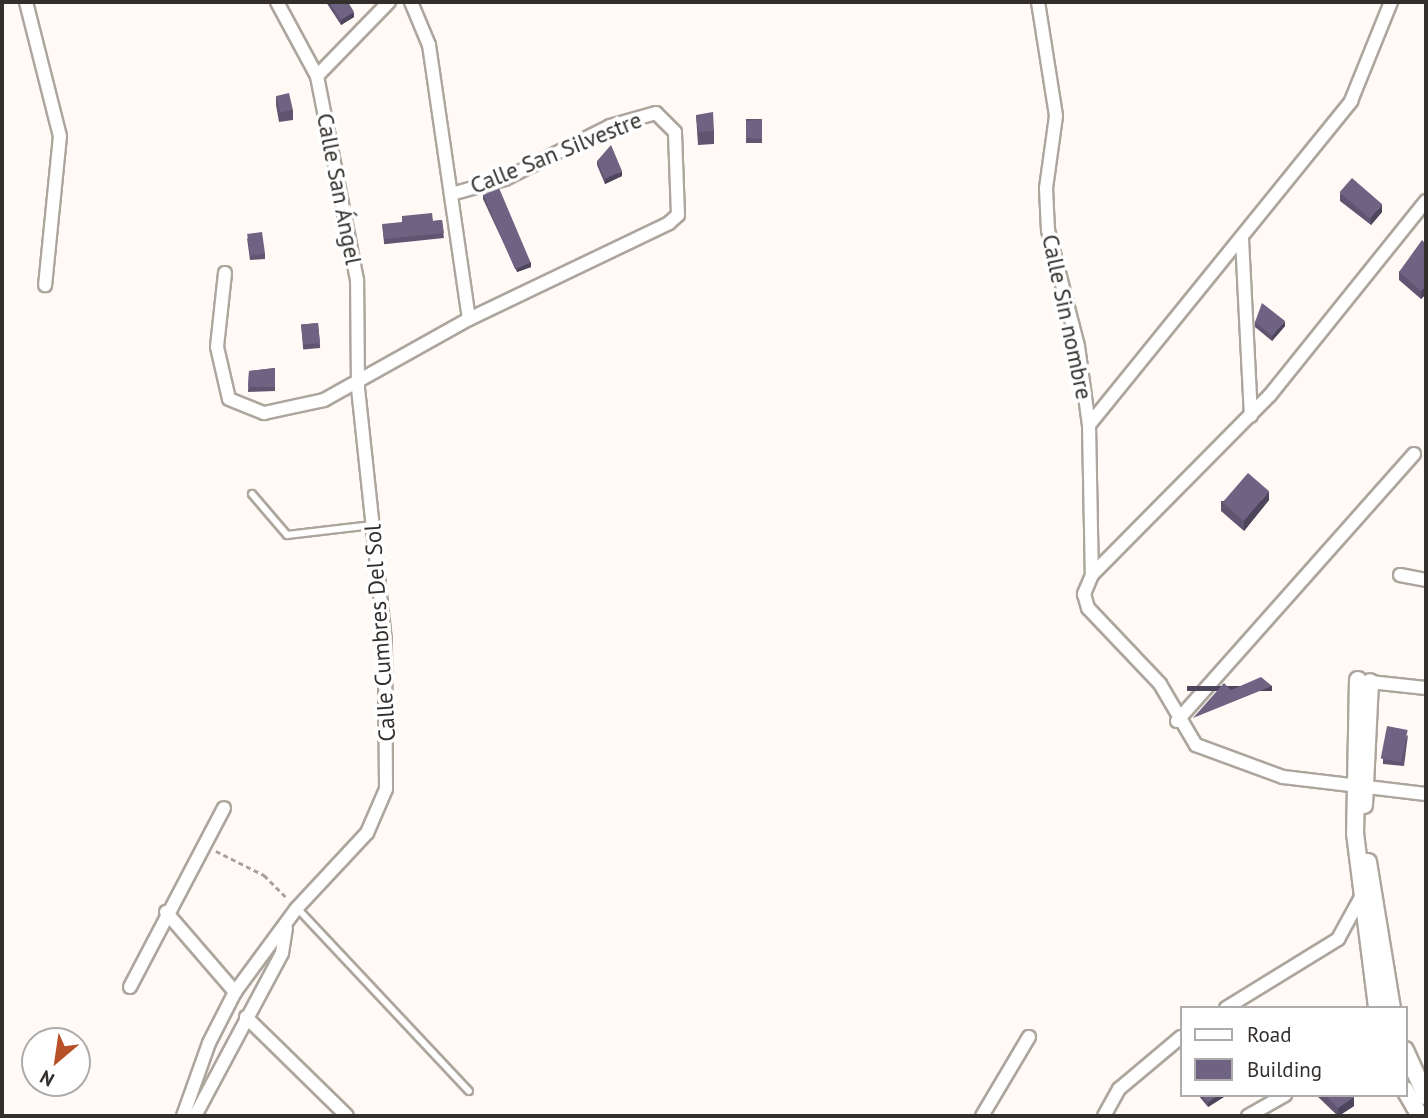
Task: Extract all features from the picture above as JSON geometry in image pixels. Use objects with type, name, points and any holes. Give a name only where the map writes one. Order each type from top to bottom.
[{"type":"street","points":[[26,2],[60,136],[45,285]]},
{"type":"street","name":"Calle San Ángel","points":[[277,2],[317,76],[357,279],[358,387]]},
{"type":"street","points":[[317,76],[388,2]]},
{"type":"street","points":[[225,272],[217,347],[223,386],[239,408],[264,414],[292,409],[358,387],[469,319],[455,193],[429,45],[411,2]]},
{"type":"street","name":"Calle Sin nombre","points":[[1038,2],[1056,117],[1046,188],[1048,230],[1078,346],[1089,425],[1091,575],[1084,594],[1088,608],[1140,659],[1177,722],[1196,745],[1235,765],[1426,794]]},
{"type":"street","points":[[1089,425],[1351,101],[1391,2]]},
{"type":"street","name":"Calle San Silvestre","points":[[455,193],[505,179],[610,126],[656,113],[675,132],[678,215],[469,319]]},
{"type":"street","points":[[1091,575],[1251,416],[1426,201]]},
{"type":"street","points":[[1242,239],[1251,416]]},
{"type":"street","name":"Calle Cumbres Del Sol","points":[[184,1111],[236,992],[286,928],[297,908],[367,833],[386,789],[385,641],[358,387]]},
{"type":"street","points":[[1177,722],[1414,454]]},
{"type":"street","points":[[1400,575],[1426,580]]},
{"type":"street","points":[[1377,1006],[1360,898],[1364,681],[1426,688]]},
{"type":"street","points":[[1361,786],[1365,837],[1392,1006]]},
{"type":"street","points":[[130,987],[166,912],[225,808]]},
{"type":"street","points":[[1229,1006],[1338,939],[1360,898]]},
{"type":"street","points":[[166,912],[236,992]]},
{"type":"street","name":"Calle Cumbres Del Sol","points":[[195,1116],[282,953],[286,928]]},
{"type":"street","points":[[246,1017],[347,1116]]},
{"type":"street","points":[[982,1116],[1012,1056],[1029,1037]]},
{"type":"street","points":[[1104,1116],[1119,1089],[1180,1038]]},
{"type":"street","points":[[1407,1054],[1426,1096]]},
{"type":"street","points":[[1407,1093],[1420,1116]]},
{"type":"street","points":[[1248,1116],[1281,1097]]},
{"type":"street","points":[[184,1111],[195,1116]]},
{"type":"lane","points":[[252,494],[287,535],[372,525]]},
{"type":"lane","points":[[297,908],[469,1091]]},
{"type":"path","points":[[204,845],[264,875],[297,908]]},
{"type":"building","points":[[329,2],[348,2],[354,12],[341,20]]},
{"type":"building","points":[[289,93],[293,110],[280,112],[276,96]]},
{"type":"building","points":[[713,112],[714,131],[698,132],[696,115]]},
{"type":"building","points":[[762,119],[762,139],[746,138],[746,121]]},
{"type":"building","points":[[611,145],[622,171],[605,179],[597,161]]},
{"type":"building","points":[[1352,178],[1382,204],[1370,219],[1340,192]]},
{"type":"building","points":[[499,188],[531,263],[515,269],[483,195]]},
{"type":"building","points":[[432,213],[433,221],[442,220],[444,233],[384,239],[382,224],[402,222],[402,216]]},
{"type":"building","points":[[262,232],[265,254],[250,256],[247,234]]},
{"type":"building","points":[[1422,240],[1426,244],[1426,286],[1421,291],[1399,272]]},
{"type":"building","points":[[1262,303],[1285,321],[1272,336],[1255,322]]},
{"type":"building","points":[[318,323],[320,343],[303,345],[301,325]]},
{"type":"building","points":[[275,368],[275,387],[248,387],[249,371]]},
{"type":"building","points":[[1248,473],[1269,491],[1244,521],[1222,502]]},
{"type":"building","points":[[1261,677],[1272,686],[1193,718],[1224,683],[1231,690]]},
{"type":"building","points":[[1387,726],[1408,730],[1401,762],[1381,758]]},
{"type":"building","points":[[1327,1097],[1354,1097],[1338,1108]]}]
